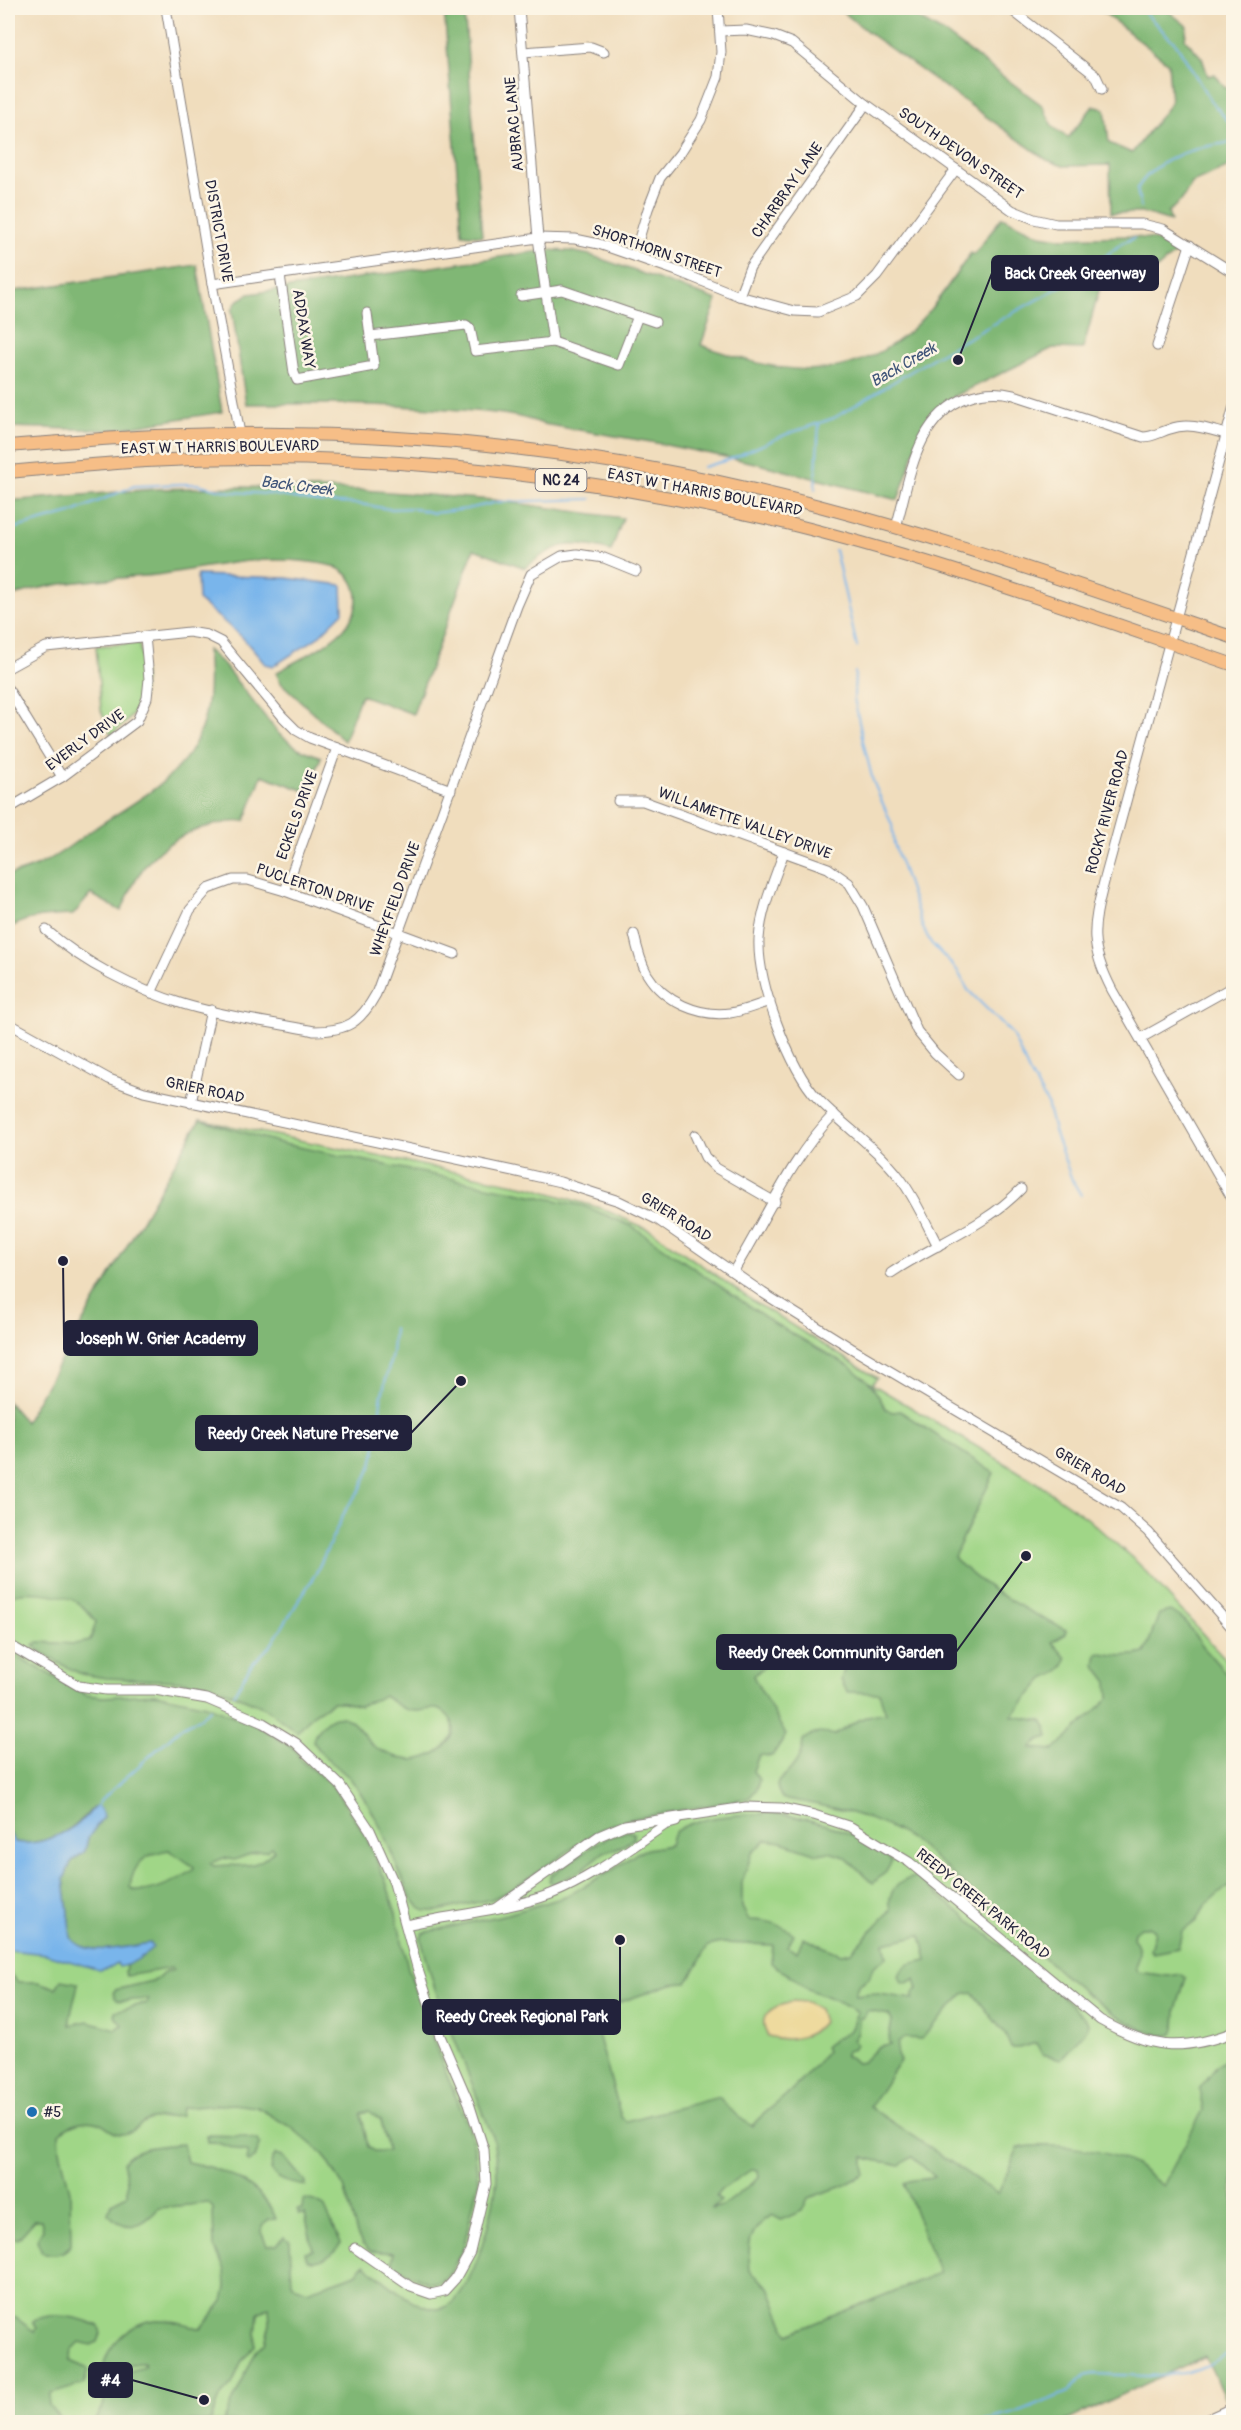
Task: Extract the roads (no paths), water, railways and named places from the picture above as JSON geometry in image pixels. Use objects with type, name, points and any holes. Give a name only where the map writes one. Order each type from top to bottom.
[{"type":"main road","name":"EAST W T HARRIS BOULEVARD","points":[[8,446],[168,435],[240,434],[397,439],[567,456],[744,487],[896,527],[1233,638]]},
{"type":"main road","name":"EAST W T HARRIS BOULEVARD","points":[[8,472],[148,461],[366,462],[460,469],[597,486],[704,505],[794,525],[880,548],[1233,665]]},
{"type":"street","name":"DISTRICT DRIVE","points":[[166,8],[212,284],[245,460]]},
{"type":"street","name":"AUBRAC LANE","points":[[519,8],[538,238],[553,342]]},
{"type":"street","points":[[634,255],[660,178],[680,153],[709,102],[718,77],[722,52],[718,8]]},
{"type":"street","points":[[1009,8],[1096,76],[1102,89]]},
{"type":"street","name":"SOUTH DEVON STREET","points":[[720,31],[746,30],[774,36],[792,43],[866,105],[1012,210],[1034,219],[1056,224],[1142,224],[1163,229],[1233,273]]},
{"type":"street","points":[[523,52],[591,48],[603,52]]},
{"type":"street","name":"CHARBRAY LANE","points":[[740,296],[750,267],[866,105]]},
{"type":"street","name":"SHORTHORN STREET","points":[[212,284],[538,238],[575,239],[634,255],[740,296],[794,311],[818,312],[857,296],[877,276],[956,169]]},
{"type":"street","points":[[1157,346],[1190,245]]},
{"type":"street","name":"ADDAX WAY","points":[[280,275],[294,374],[297,380],[374,366],[370,336]]},
{"type":"street","points":[[521,296],[562,290],[655,322]]},
{"type":"street","points":[[367,313],[370,336],[466,325],[470,328],[475,351],[553,342],[620,365],[638,316]]},
{"type":"street","points":[[896,527],[926,431],[944,409],[977,394],[996,392],[1014,395],[1143,437],[1190,425],[1226,434]]},
{"type":"street","name":"ROCKY RIVER ROAD","points":[[1233,406],[1104,882],[1094,933],[1101,968],[1233,1202]]},
{"type":"street","name":"WHEYFIELD DRIVE","points":[[46,930],[69,950],[151,993],[211,1010],[314,1031],[344,1028],[357,1020],[368,1008],[376,994],[517,606],[531,574],[562,556],[577,554],[604,558],[636,571]]},
{"type":"street","points":[[8,668],[46,647],[189,632],[207,635],[221,642],[296,730],[310,738],[450,790]]},
{"type":"street","name":"EVERLY DRIVE","points":[[8,809],[62,777],[137,721],[147,698],[149,679],[145,636]]},
{"type":"street","points":[[8,689],[62,777]]},
{"type":"street","name":"ECKELS DRIVE","points":[[285,891],[337,748]]},
{"type":"street","name":"WILLAMETTE VALLEY DRIVE","points":[[618,801],[643,801],[828,868],[849,883],[863,906],[916,1031],[923,1041],[959,1074]]},
{"type":"street","points":[[784,852],[765,907],[759,937],[761,963],[770,1001],[791,1058],[801,1078],[834,1114],[900,1178],[938,1246]]},
{"type":"street","name":"PUCLERTON DRIVE","points":[[151,993],[190,910],[208,890],[221,883],[248,880],[285,891],[455,954]]},
{"type":"street","points":[[634,934],[640,958],[648,975],[668,996],[683,1005],[697,1011],[718,1014],[770,1001]]},
{"type":"street","points":[[1141,1038],[1233,986]]},
{"type":"street","points":[[191,1103],[211,1010]]},
{"type":"street","name":"GRIER ROAD","points":[[8,1023],[109,1079],[144,1092],[513,1171],[587,1190],[619,1201],[658,1220],[733,1272],[851,1348],[1112,1501],[1148,1532],[1233,1630]]},
{"type":"street","points":[[733,1272],[775,1202],[795,1162],[834,1114]]},
{"type":"street","points":[[695,1136],[705,1157],[716,1168],[775,1202]]},
{"type":"street","points":[[891,1272],[974,1226],[1007,1204],[1021,1189]]},
{"type":"street","points":[[1219,1613],[1233,1619]]},
{"type":"street","points":[[8,1644],[79,1686],[106,1690],[155,1690],[207,1699],[263,1722],[296,1743],[340,1785],[369,1830],[394,1883],[440,2036],[469,2103],[484,2150],[486,2184],[470,2252],[455,2279],[444,2291],[431,2294],[411,2287],[355,2248]]},
{"type":"street","name":"REEDY CREEK PARK ROAD","points":[[497,1908],[599,1836],[625,1825],[746,1807],[781,1808],[814,1815],[851,1827],[909,1862],[1100,2020],[1125,2034],[1156,2044],[1182,2045],[1210,2041],[1233,2032]]},
{"type":"street","name":"REEDY CREEK PARK ROAD","points":[[406,1925],[521,1904],[552,1893],[586,1876],[665,1825],[701,1813]]},
{"type":"street","points":[[1201,2422],[1233,2407]]},
{"type":"water","points":[[197,575],[286,578],[342,585],[343,612],[317,638],[274,666],[265,664],[242,637],[198,600]]},
{"type":"water","points":[[97,1806],[101,1809],[103,1817],[88,1838],[85,1851],[71,1862],[64,1879],[71,1938],[86,1948],[108,1949],[150,1943],[153,1947],[142,1957],[129,1964],[119,1967],[117,1963],[113,1967],[99,1970],[46,1954],[8,1950],[8,1831],[15,1842],[42,1841],[69,1830]]},
{"type":"waterway","points":[[1140,8],[1177,45],[1210,100],[1234,128]]},
{"type":"waterway","name":"Back Creek","points":[[1141,208],[1137,189],[1155,168],[1193,150],[1234,142]]},
{"type":"waterway","name":"Back Creek","points":[[703,467],[728,460],[787,434],[834,418],[938,355],[1063,285],[1089,269],[1122,243],[1134,238]]},
{"type":"waterway","points":[[815,489],[819,423]]},
{"type":"waterway","name":"Back Creek","points":[[8,530],[71,513],[134,486],[197,484],[231,492],[270,494],[317,502],[360,504],[389,509],[414,508],[433,513],[498,502],[591,499]]},
{"type":"waterway","points":[[835,550],[857,647]]},
{"type":"waterway","points":[[855,672],[854,698],[873,781],[892,825],[894,844],[923,928],[931,943],[957,970],[968,990],[1012,1034],[1029,1072],[1047,1103],[1054,1131],[1072,1180],[1081,1195]]},
{"type":"waterway","points":[[234,1694],[251,1665],[271,1645],[316,1573],[347,1507],[360,1490],[372,1465],[377,1442],[381,1399],[392,1354],[394,1328]]},
{"type":"waterway","points":[[96,1808],[101,1800],[183,1726],[200,1718],[210,1709]]},
{"type":"waterway","points":[[980,2422],[1022,2411],[1068,2392],[1084,2376],[1093,2374],[1149,2376],[1184,2373],[1208,2365],[1234,2350]]},
{"type":"place","name":"Back Creek Greenway","points":[[958,360]]},
{"type":"place","name":"Joseph W. Grier Academy","points":[[63,1261]]},
{"type":"place","name":"Reedy Creek Nature Preserve","points":[[461,1381]]},
{"type":"place","name":"Reedy Creek Community Garden","points":[[1026,1556]]},
{"type":"place","name":"Reedy Creek Regional Park","points":[[620,1940]]},
{"type":"place","name":"#5","points":[[32,2112]]},
{"type":"place","name":"#4","points":[[204,2400]]}]
